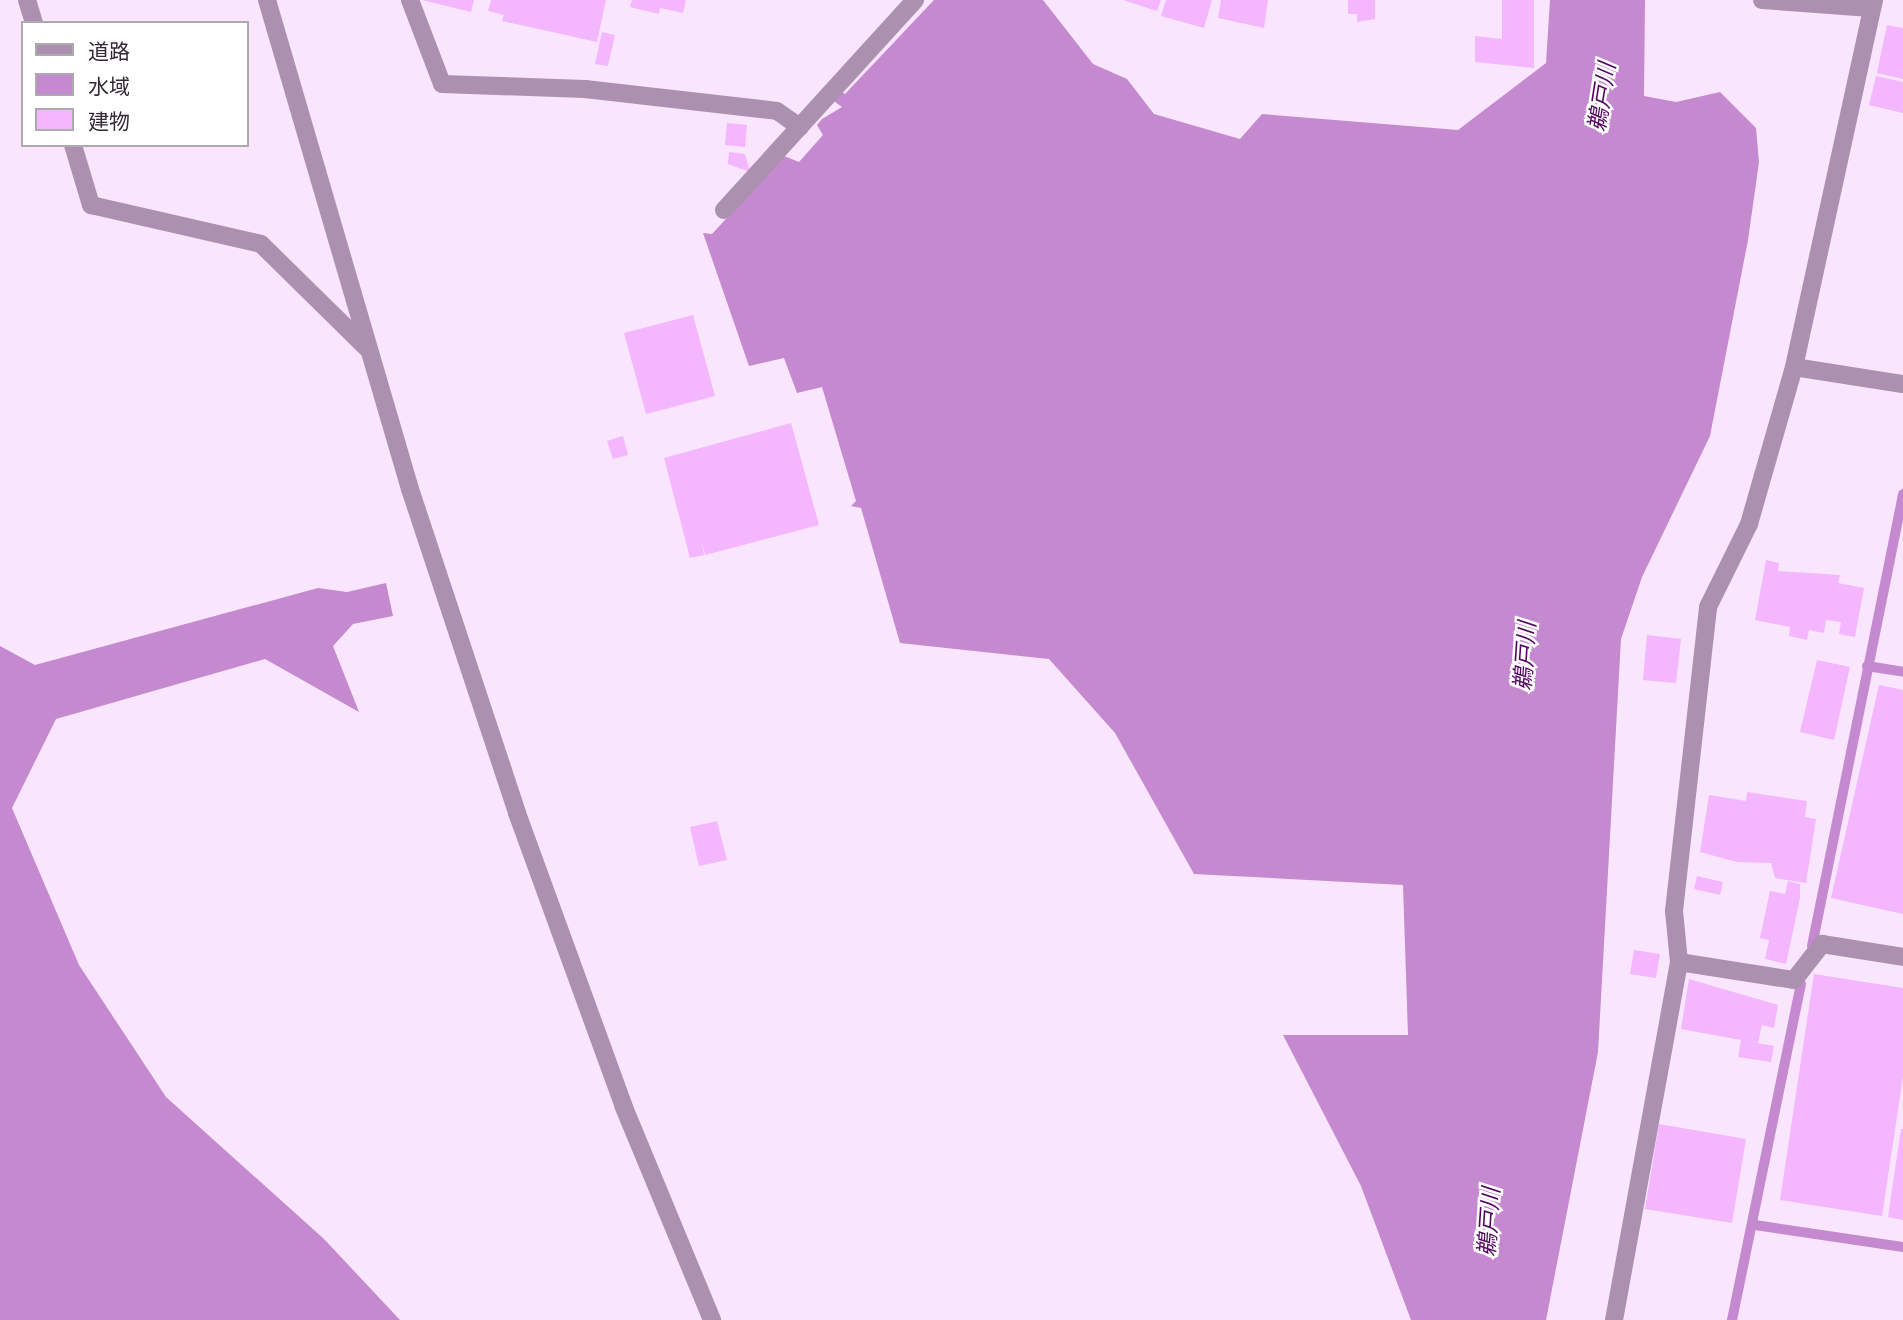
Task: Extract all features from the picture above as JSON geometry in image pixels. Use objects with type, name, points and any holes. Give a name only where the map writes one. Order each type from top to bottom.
[{"type":"street","points":[[27,0],[33,21]]},
{"type":"street","points":[[267,0],[368,349],[517,813],[622,1105],[712,1320]]},
{"type":"street","points":[[410,0],[442,84],[585,89],[777,111],[800,127]]},
{"type":"street","points":[[724,210],[915,0]]},
{"type":"street","points":[[1614,1320],[1679,962],[1674,911],[1708,607],[1749,524],[1794,367],[1873,4],[1762,0]]},
{"type":"street","points":[[74,147],[91,205],[261,244],[368,349]]},
{"type":"street","points":[[1794,367],[1903,384]]},
{"type":"street","points":[[1679,962],[1794,979],[1822,944],[1903,957]]},
{"type":"water","name":"鵜戸川","points":[[934,0],[1043,0],[1093,64],[1127,79],[1154,114],[1240,139],[1262,114],[1458,130],[1546,63],[1550,0],[1645,0],[1644,96],[1676,102],[1720,92],[1756,128],[1759,162],[1748,240],[1710,436],[1642,577],[1621,639],[1598,1052],[1546,1320],[1411,1320],[1361,1186],[1283,1035],[1408,1035],[1403,885],[1194,874],[1115,733],[1049,659],[900,643],[861,508],[851,506],[856,501],[822,387],[797,393],[784,358],[749,366],[703,233],[712,234],[784,156],[799,162],[823,135],[817,125],[842,107],[834,101],[840,91],[845,94]]},
{"type":"water","points":[[386,583],[393,616],[353,624],[333,646],[359,712],[265,659],[56,719],[12,808],[79,965],[166,1097],[324,1239],[400,1320],[0,1320],[0,646],[35,665],[318,588],[347,592]]},
{"type":"building","points":[[422,0],[474,0],[471,12]]},
{"type":"building","points":[[491,0],[606,0],[597,42],[502,21],[504,15],[488,11]]},
{"type":"building","points":[[632,0],[686,0],[683,13],[660,8],[659,14],[630,7]]},
{"type":"building","points":[[1123,0],[1161,0],[1157,11]]},
{"type":"building","points":[[1166,0],[1212,0],[1204,28],[1161,16]]},
{"type":"building","points":[[1221,0],[1268,0],[1264,28],[1218,18]]},
{"type":"building","points":[[1348,0],[1375,0],[1375,19],[1357,22],[1357,14],[1348,14]]},
{"type":"building","points":[[1502,0],[1534,0],[1534,68],[1475,62],[1475,36],[1502,39]]},
{"type":"building","points":[[1887,25],[1903,28],[1903,79],[1877,73]]},
{"type":"building","points":[[602,32],[615,35],[608,66],[595,64]]},
{"type":"building","points":[[1876,76],[1903,82],[1903,113],[1869,105]]},
{"type":"building","points":[[727,123],[747,125],[745,147],[725,145]]},
{"type":"building","points":[[729,152],[745,154],[750,172],[728,164]]},
{"type":"building","points":[[693,315],[715,396],[646,414],[624,333]]},
{"type":"building","points":[[791,423],[819,525],[705,555],[702,542],[704,555],[690,558],[664,458]]},
{"type":"building","points":[[623,436],[628,455],[613,459],[607,441]]},
{"type":"building","points":[[1766,560],[1779,563],[1778,571],[1840,575],[1838,583],[1864,588],[1855,637],[1839,634],[1841,622],[1826,620],[1824,633],[1809,630],[1807,640],[1789,636],[1790,627],[1755,620]]},
{"type":"building","points":[[1647,635],[1681,639],[1676,683],[1643,680]]},
{"type":"building","points":[[1817,660],[1850,667],[1834,740],[1800,732]]},
{"type":"building","points":[[1879,685],[1903,690],[1903,914],[1831,898]]},
{"type":"building","points":[[1747,792],[1807,801],[1805,817],[1816,819],[1806,883],[1775,878],[1771,863],[1737,862],[1700,852],[1709,795],[1746,801]]},
{"type":"building","points":[[717,821],[727,860],[699,866],[690,827]]},
{"type":"building","points":[[1697,876],[1723,882],[1720,895],[1694,889]]},
{"type":"building","points":[[1788,881],[1800,884],[1800,898],[1786,964],[1765,959],[1769,940],[1760,938],[1770,891],[1785,894]]},
{"type":"building","points":[[1634,950],[1660,954],[1656,978],[1630,974]]},
{"type":"building","points":[[1814,974],[1903,988],[1903,1077],[1882,1216],[1780,1200]]},
{"type":"building","points":[[1689,979],[1778,1005],[1774,1028],[1762,1025],[1758,1043],[1744,1041],[1774,1046],[1771,1062],[1738,1057],[1741,1040],[1681,1029]]},
{"type":"building","points":[[1659,1124],[1746,1139],[1732,1223],[1645,1209]]},
{"type":"building","points":[[1903,1129],[1903,1220],[1888,1217]]},
{"type":"waterway","points":[[1812,946],[1903,494]]},
{"type":"waterway","points":[[1867,666],[1903,672]]},
{"type":"waterway","points":[[1732,1320],[1801,984]]},
{"type":"waterway","points":[[1755,1225],[1903,1247]]}]
